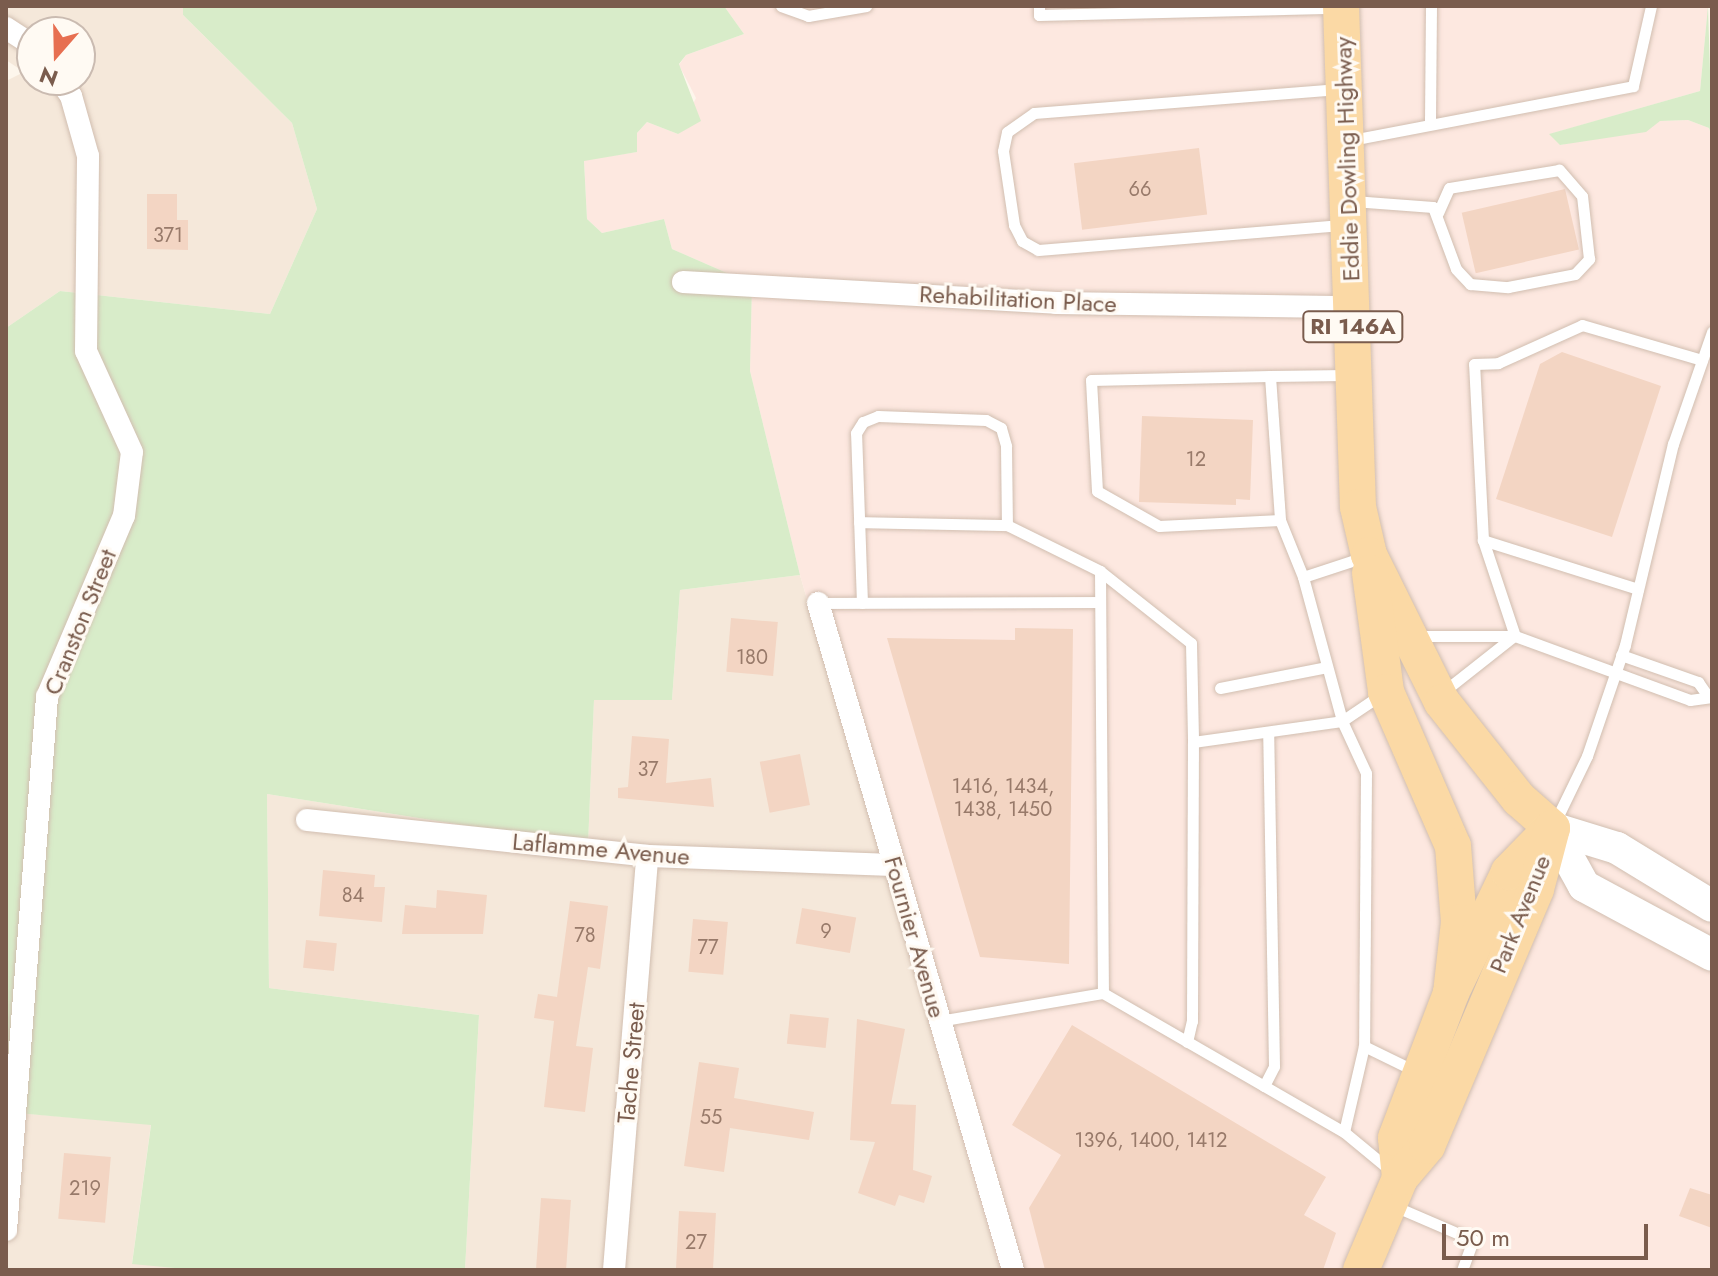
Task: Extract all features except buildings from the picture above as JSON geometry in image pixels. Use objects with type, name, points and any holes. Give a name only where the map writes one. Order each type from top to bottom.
[{"type":"main road","name":"Eddie Dowling Highway","points":[[1341,7],[1358,507],[1369,555],[1439,695],[1492,769],[1552,828]]},
{"type":"main road","points":[[1369,555],[1386,692],[1453,846],[1459,922],[1451,993]]},
{"type":"main road","name":"RI 146A","points":[[1552,828],[1617,848],[1712,906]]},
{"type":"main road","name":"RI 146A","points":[[1552,828],[1584,886],[1712,955]]},
{"type":"main road","name":"Park Avenue","points":[[1395,1191],[1396,1138],[1451,993],[1509,872],[1552,828]]},
{"type":"main road","name":"Park Avenue","points":[[1361,1270],[1395,1191],[1427,1146],[1536,889],[1552,828]]},
{"type":"street","name":"Cranston Street","points":[[6,1230],[47,697],[124,516],[132,452],[86,351],[88,156],[71,96]]},
{"type":"street","name":"Rehabilitation Place","points":[[683,282],[1056,303],[1353,307]]},
{"type":"street","name":"Fournier Avenue","points":[[818,603],[1013,1270]]},
{"type":"street","name":"Laflamme Avenue","points":[[307,820],[647,856],[895,865]]},
{"type":"street","name":"Tache Street","points":[[614,1270],[647,856]]},
{"type":"lane","points":[[781,6],[808,16],[866,6]]},
{"type":"lane","points":[[1039,6],[1039,15],[1341,7]]},
{"type":"lane","points":[[1430,120],[1431,6]]},
{"type":"lane","points":[[1346,141],[1430,120],[1633,86],[1651,6]]},
{"type":"lane","points":[[1344,88],[1034,113],[1007,132],[1003,151],[1014,225],[1022,241],[1038,250],[1233,236],[1349,212],[1422,202],[1438,213],[1456,269],[1470,284],[1508,287],[1575,274],[1589,259],[1582,196],[1559,170],[1449,188],[1438,213]]},
{"type":"lane","points":[[1515,636],[1483,540],[1474,364],[1498,363],[1582,325],[1702,360]]},
{"type":"lane","points":[[1552,828],[1621,655],[1673,444],[1712,332]]},
{"type":"lane","points":[[1280,520],[1159,526],[1097,491],[1091,380],[1352,375]]},
{"type":"lane","points":[[1270,376],[1280,520],[1303,577],[1342,721],[1366,773],[1364,1046],[1344,1132]]},
{"type":"lane","points":[[862,603],[856,433],[878,416],[986,420],[1001,428],[1007,525]]},
{"type":"lane","points":[[859,522],[1007,525],[1100,571],[1191,643],[1192,1021],[1187,1042]]},
{"type":"lane","points":[[1483,540],[1638,589]]},
{"type":"lane","points":[[1303,577],[1369,555]]},
{"type":"lane","points":[[1100,571],[1103,993]]},
{"type":"lane","points":[[818,603],[1100,602]]},
{"type":"lane","points":[[1411,636],[1515,636],[1690,700],[1710,696],[1698,682],[1621,655]]},
{"type":"lane","points":[[1439,695],[1515,636]]},
{"type":"lane","points":[[1220,688],[1327,667]]},
{"type":"lane","points":[[1193,742],[1342,721],[1386,692]]},
{"type":"lane","points":[[1264,1086],[1274,1066],[1268,732]]},
{"type":"lane","points":[[939,1021],[1103,993],[1344,1132],[1395,1191],[1473,1240],[1462,1270]]},
{"type":"lane","points":[[1364,1046],[1420,1073]]},
{"type":"shaded area","points":[[6,6],[183,6],[183,15],[292,123],[317,209],[270,314],[60,291],[6,328],[6,81],[16,76],[16,96],[96,96],[96,16],[16,16],[16,67],[6,60]]},
{"type":"shaded area","points":[[724,6],[1708,6],[1700,91],[1550,134],[1561,145],[1660,121],[1688,120],[1709,128],[1712,137],[1712,1270],[1000,1270],[800,575],[750,371],[752,284],[672,249],[664,219],[602,233],[587,219],[584,160],[637,152],[637,133],[647,122],[678,134],[696,98],[679,65],[686,55],[744,34]]},
{"type":"shaded area","points":[[800,575],[1000,1270],[465,1270],[479,1015],[269,988],[267,794],[588,845],[594,699],[672,700],[680,590]]},
{"type":"shaded area","points":[[6,1112],[151,1124],[132,1263],[196,1270],[6,1270]]},
{"type":"green space","points":[[183,6],[724,6],[744,34],[686,55],[679,64],[701,121],[678,134],[647,122],[637,133],[637,152],[584,161],[587,219],[602,233],[664,219],[672,249],[752,284],[750,371],[800,575],[680,590],[672,700],[594,700],[588,845],[267,794],[269,988],[479,1015],[465,1270],[196,1270],[132,1264],[151,1125],[6,1112],[6,328],[60,291],[270,314],[317,209],[292,123],[183,15]]},
{"type":"green space","points":[[1708,6],[1712,137],[1709,128],[1688,120],[1660,121],[1646,132],[1560,145],[1549,134],[1700,91]]}]
